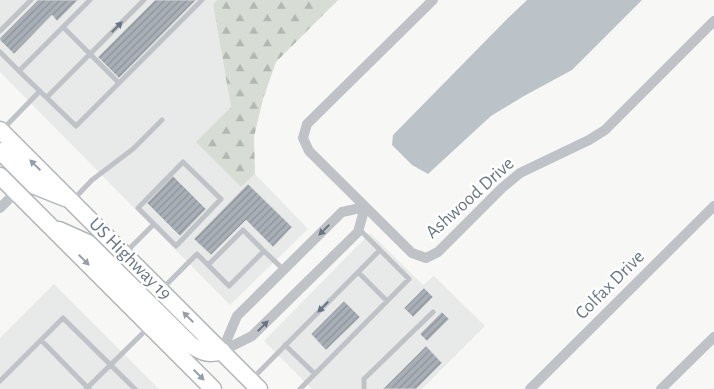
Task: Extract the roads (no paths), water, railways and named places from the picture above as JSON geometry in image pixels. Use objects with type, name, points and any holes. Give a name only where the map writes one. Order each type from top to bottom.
[{"type":"highway","name":"US Highway 19","points":[[0,131],[255,385]]},
{"type":"highway","points":[[0,151],[35,186],[72,201]]},
{"type":"highway","name":"US Highway 19","points":[[0,176],[213,389]]},
{"type":"highway","points":[[50,226],[88,243],[201,352],[213,354],[222,351]]},
{"type":"street","name":"Ashwood Drive","points":[[433,0],[307,124],[302,138],[308,151],[412,253],[426,258],[438,252],[502,188],[520,173],[589,140],[605,130],[714,21]]},
{"type":"street","points":[[0,208],[16,192]]},
{"type":"street","name":"Colfax Drive","points":[[530,389],[714,206]]},
{"type":"street","points":[[365,207],[358,232],[252,336],[222,351],[237,316],[342,212],[365,207]]},
{"type":"street","points":[[661,389],[714,337]]},
{"type":"lane","points":[[0,31],[31,0]]},
{"type":"lane","points":[[19,71],[90,0]]},
{"type":"lane","points":[[47,98],[144,0]]},
{"type":"lane","points":[[0,52],[76,126],[202,0]]},
{"type":"lane","points":[[63,27],[119,83]]},
{"type":"lane","points":[[0,131],[40,91]]},
{"type":"lane","points":[[72,201],[92,180],[133,149],[162,120]]},
{"type":"lane","points":[[184,162],[221,199],[176,246],[154,224],[138,208],[184,162]]},
{"type":"lane","points":[[125,254],[154,224]]},
{"type":"lane","points":[[300,389],[409,279],[359,229]]},
{"type":"lane","points":[[208,265],[243,230],[284,270]]},
{"type":"lane","points":[[255,385],[285,346],[380,250]]},
{"type":"lane","points":[[161,290],[197,254],[229,286],[264,251]]},
{"type":"lane","points":[[358,272],[387,301]]},
{"type":"lane","points":[[364,389],[364,379],[433,312]]},
{"type":"lane","points":[[0,381],[63,318],[135,389]]},
{"type":"lane","points":[[41,340],[88,388],[150,326]]},
{"type":"lane","points":[[285,346],[315,374]]}]
